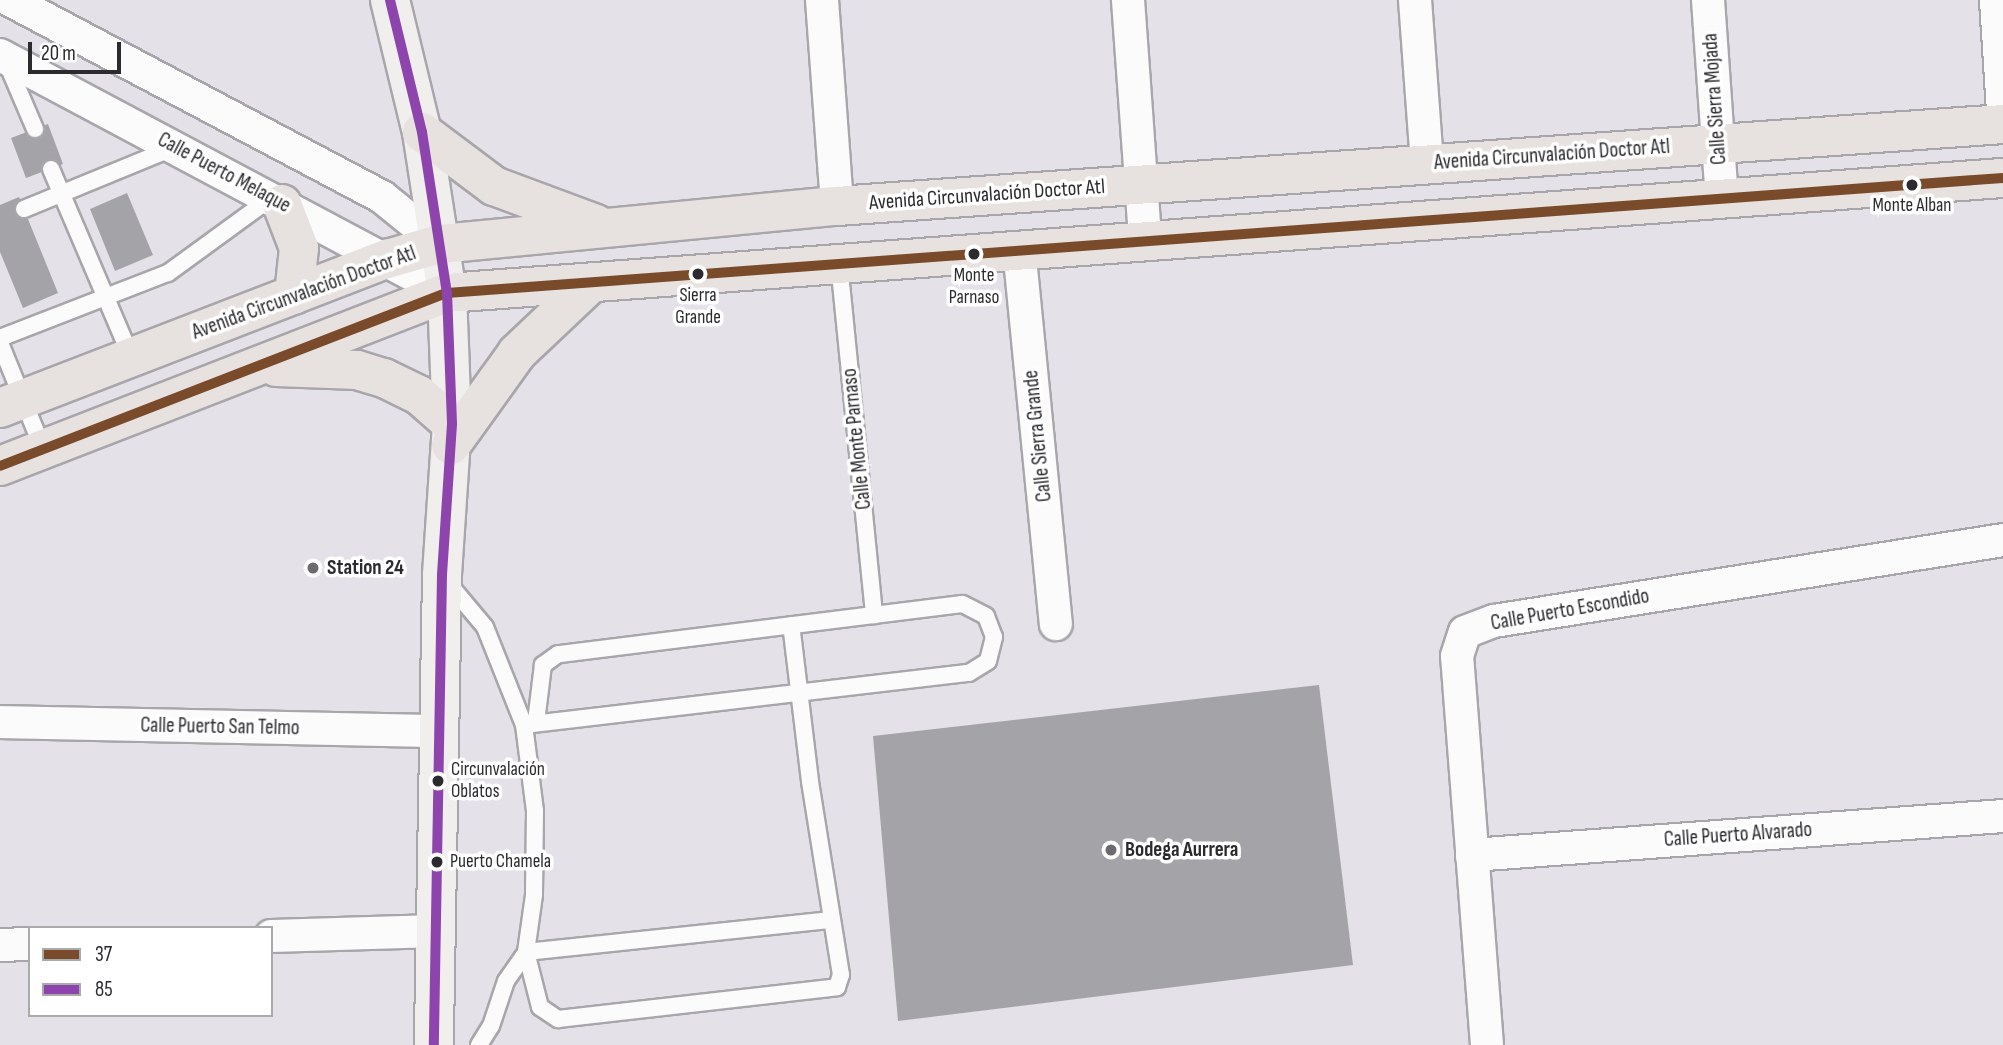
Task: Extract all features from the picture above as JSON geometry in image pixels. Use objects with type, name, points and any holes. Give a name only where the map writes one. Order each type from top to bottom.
[{"type":"main road","points":[[390,0],[422,132],[447,293],[451,434],[442,575],[434,1045]]},
{"type":"main road","name":"Avenida Circunvalación Doctor Atl","points":[[11,404],[387,259],[440,244],[837,206],[2003,124]]},
{"type":"main road","points":[[422,132],[494,186],[604,228]]},
{"type":"main road","points":[[0,466],[447,293],[589,285],[1019,248],[2003,178]]},
{"type":"main road","points":[[276,201],[299,248],[293,295]]},
{"type":"main road","points":[[451,434],[517,353],[589,285]]},
{"type":"main road","points":[[256,367],[357,370],[384,377],[419,396],[451,434]]},
{"type":"street","points":[[10,0],[382,197],[440,244]]},
{"type":"street","points":[[822,0],[837,206]]},
{"type":"street","points":[[1128,0],[1145,239]]},
{"type":"street","points":[[1415,0],[1427,164]]},
{"type":"street","name":"Calle Sierra Mojada","points":[[1708,0],[1722,198]]},
{"type":"street","points":[[1996,0],[2003,111]]},
{"type":"street","name":"Calle Puerto Melaque","points":[[2,56],[447,293]]},
{"type":"street","name":"Calle Sierra Grande","points":[[1019,248],[1056,624]]},
{"type":"street","name":"Calle Puerto Escondido","points":[[1487,1045],[1457,656],[1465,632],[1494,621],[2003,540]]},
{"type":"street","name":"Calle Puerto San Telmo","points":[[0,722],[440,731]]},
{"type":"street","name":"Calle Puerto Alvarado","points":[[1472,855],[2003,816]]},
{"type":"street","points":[[273,936],[437,931]]},
{"type":"street","points":[[0,945],[28,944]]},
{"type":"lane","points":[[2,56],[35,129]]},
{"type":"lane","points":[[24,209],[176,147]]},
{"type":"lane","points":[[51,169],[131,357]]},
{"type":"lane","points":[[43,449],[11,404],[0,341],[168,273],[276,201]]},
{"type":"lane","name":"Calle Monte Parnaso","points":[[839,263],[874,615]]},
{"type":"lane","points":[[442,575],[485,627],[530,723]]},
{"type":"lane","points":[[530,723],[802,692],[969,673],[988,661],[995,637],[986,616],[962,604],[791,625],[558,654],[543,665],[530,723],[535,811],[534,895],[526,952],[540,1007],[558,1019],[827,992],[837,987],[841,975],[810,781],[802,692],[791,625]]},
{"type":"lane","points":[[479,1045],[491,1026],[506,981],[526,952],[831,920]]},
{"type":"building","points":[[48,124],[63,164],[26,178],[11,138]]},
{"type":"building","points":[[127,193],[153,255],[115,271],[90,209]]},
{"type":"building","points":[[19,197],[58,293],[23,308],[0,252],[0,205]]},
{"type":"building","name":"Bodega Aurrera","points":[[1319,685],[1353,965],[898,1021],[873,736]]},
{"type":"transit line","name":"85","points":[[390,0],[422,132],[447,293],[452,424],[442,575],[434,1045]]},
{"type":"transit line","name":"37","points":[[0,466],[447,293],[2003,178]]},
{"type":"place","name":"Monte Alban","points":[[1912,185]]},
{"type":"place","name":"Monte Parnaso","points":[[974,254]]},
{"type":"place","name":"Sierra Grande","points":[[698,274]]},
{"type":"place","name":"Station 24","points":[[313,568]]},
{"type":"place","name":"Circunvalación Oblatos","points":[[438,781]]},
{"type":"place","name":"Bodega Aurrera","points":[[1111,850]]},
{"type":"place","name":"Puerto Chamela","points":[[437,862]]}]
